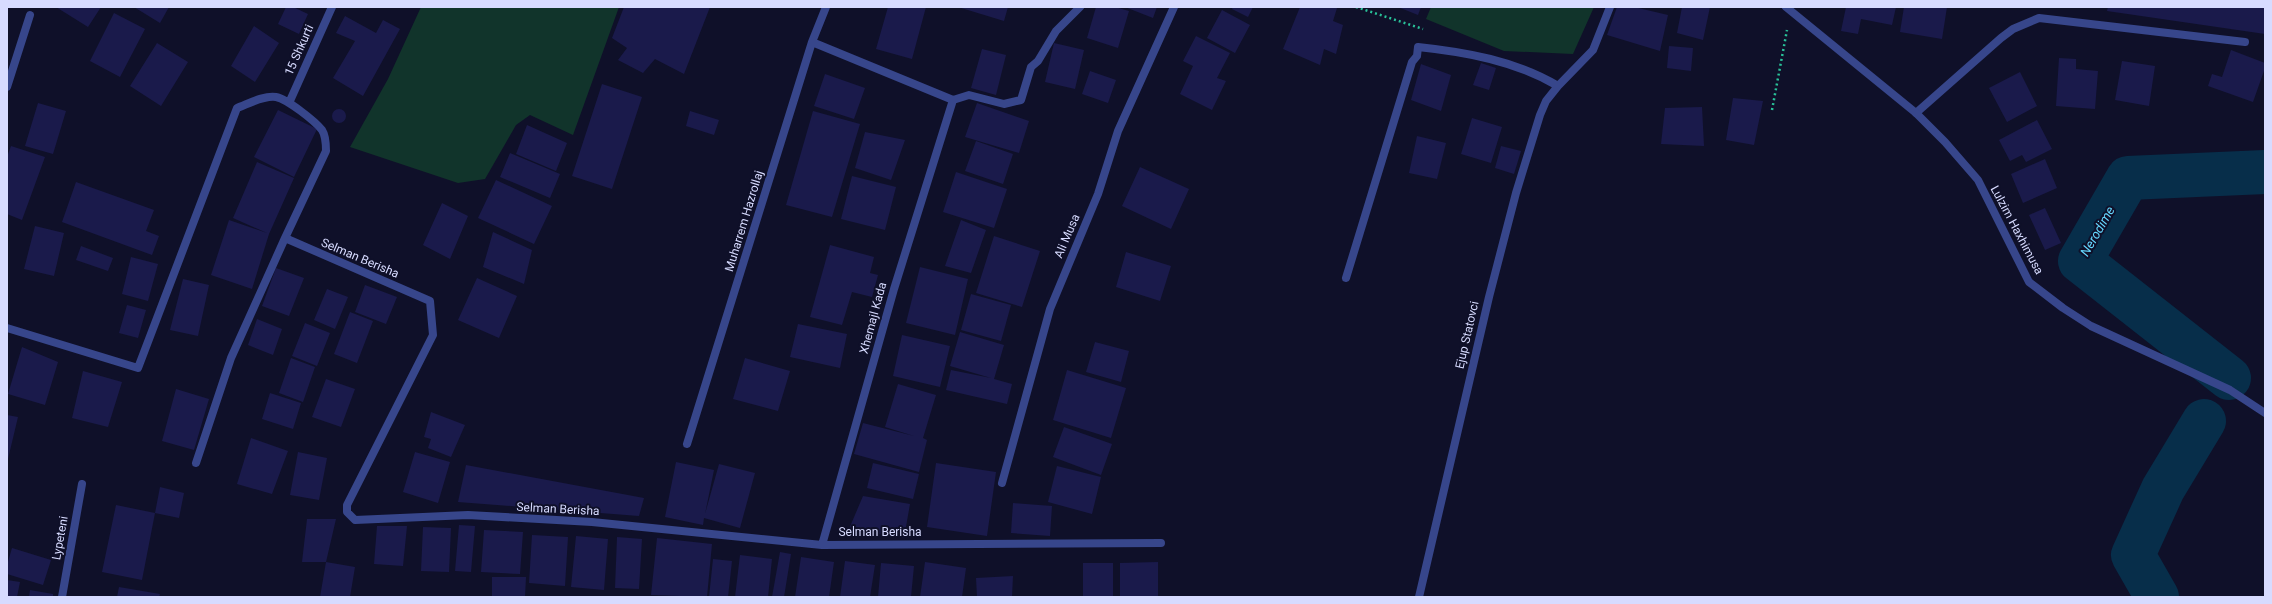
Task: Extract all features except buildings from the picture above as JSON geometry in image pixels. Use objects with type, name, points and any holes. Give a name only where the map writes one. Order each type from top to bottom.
[{"type":"street","name":"15 Shkurti","points":[[289,103],[332,7]]},
{"type":"street","name":"Muharrem Hazrollaj","points":[[687,444],[812,42],[826,7]]},
{"type":"street","points":[[812,42],[953,100],[969,95],[1004,104],[1021,100],[1030,67],[1038,61],[1056,31],[1080,7]]},
{"type":"street","name":"Ali Musa","points":[[1002,482],[1050,309],[1098,194],[1118,131],[1174,7]]},
{"type":"street","name":"Ejup Statovci","points":[[1419,597],[1487,304],[1516,193],[1546,101],[1558,86],[1593,50],[1610,7]]},
{"type":"street","name":"Lulzim Haxhimusa","points":[[1788,8],[1916,113],[1945,142],[1978,180],[2029,282],[2063,308],[2091,326],[2230,390],[2265,413]]},
{"type":"street","points":[[7,87],[30,15]]},
{"type":"street","points":[[1916,113],[2001,38],[2013,29],[2039,18],[2245,42]]},
{"type":"street","points":[[1346,278],[1412,62],[1417,56],[1418,47],[1463,52],[1538,74],[1558,86]]},
{"type":"street","points":[[7,328],[138,368],[237,108],[262,98],[276,97],[289,103],[322,130],[326,142],[326,152],[285,238],[231,358],[196,463]]},
{"type":"street","name":"Xhemajl Kada","points":[[822,545],[894,289],[953,100]]},
{"type":"street","name":"Selman Berisha","points":[[285,238],[430,301],[433,335],[347,505],[347,512],[355,520],[468,515],[592,522],[822,545],[1161,543]]},
{"type":"street","name":"Lypeteni","points":[[62,597],[82,484]]},
{"type":"path","points":[[1772,110],[1788,8]]},
{"type":"green space","points":[[421,7],[619,7],[573,135],[530,115],[516,125],[485,179],[458,183],[350,147],[388,79]]},
{"type":"green space","points":[[1431,7],[1594,7],[1573,54],[1504,51],[1426,19]]},
{"type":"waterway","name":"Nerodime","points":[[2229,378],[2080,261],[2128,178],[2265,172]]},
{"type":"waterway","name":"Nerodime","points":[[2157,597],[2133,555],[2163,489],[2204,421]]}]
